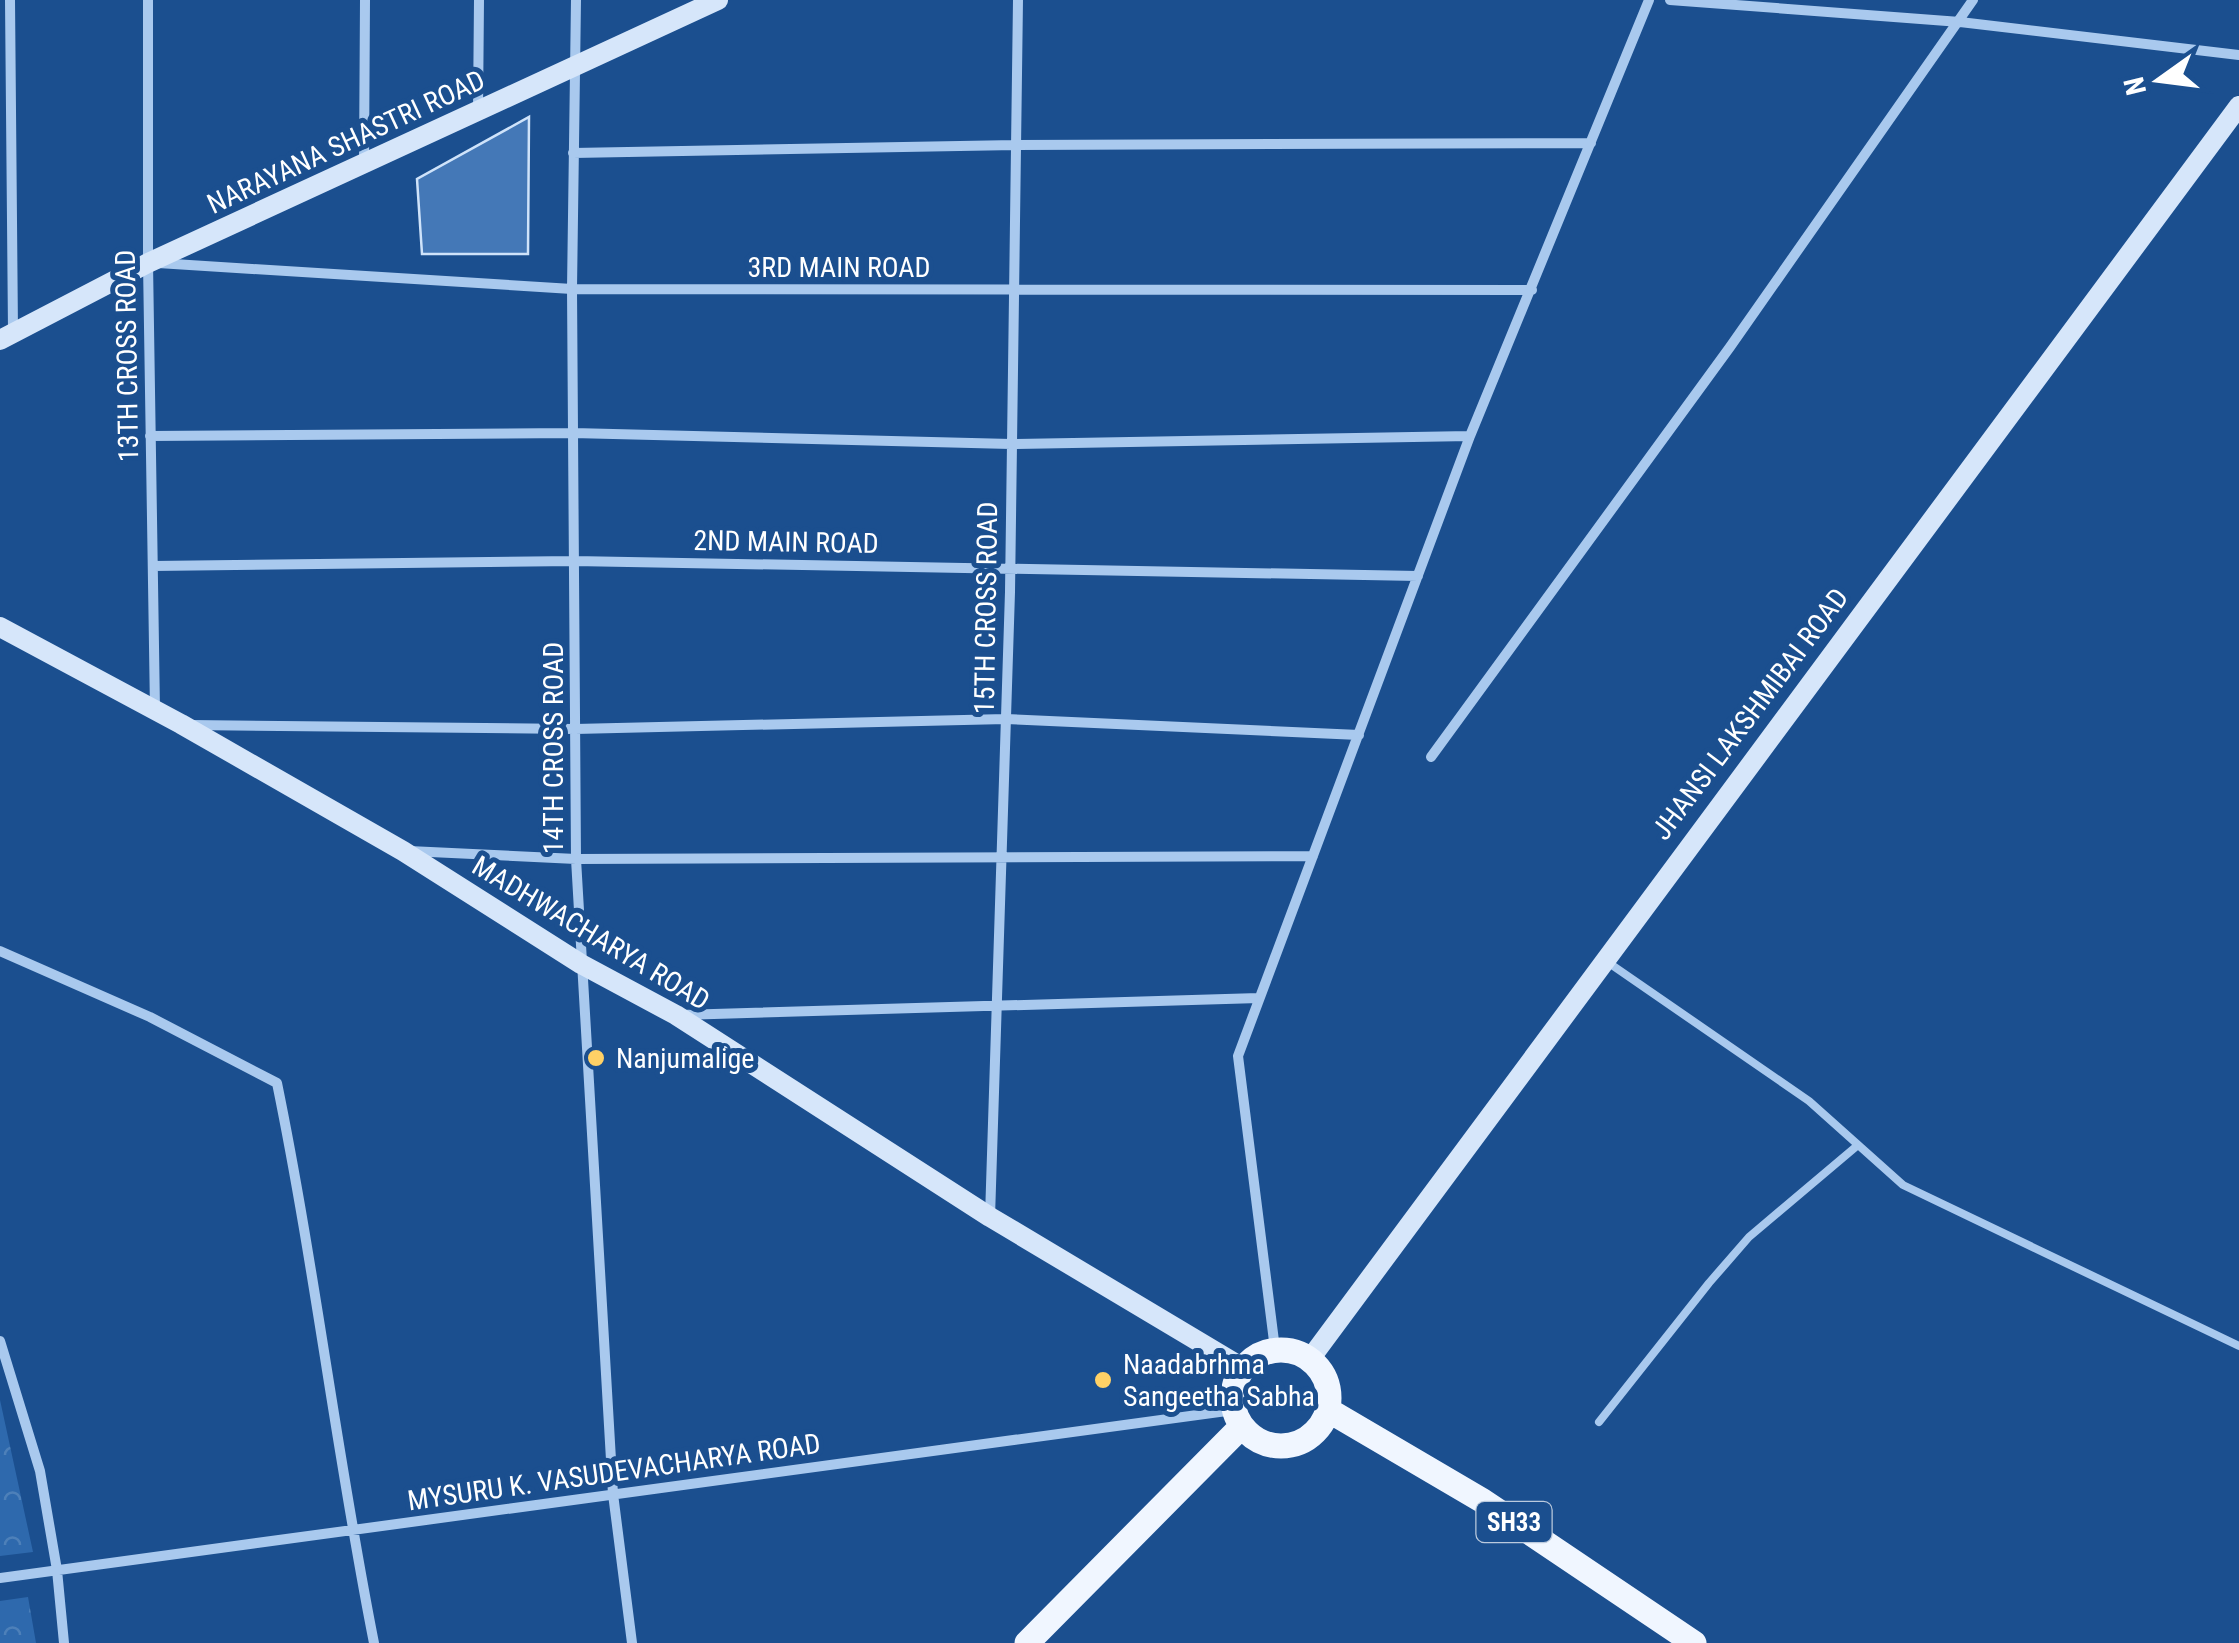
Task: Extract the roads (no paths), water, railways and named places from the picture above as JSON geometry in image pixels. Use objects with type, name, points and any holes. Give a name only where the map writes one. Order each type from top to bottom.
[{"type":"main road","points":[[1276,1350],[1288,1350],[1310,1359],[1327,1382],[1328,1410],[1314,1433],[1290,1446],[1263,1443],[1238,1418],[1236,1381],[1243,1368],[1252,1359],[1276,1350]]},
{"type":"main road","name":"SH33","points":[[1328,1410],[1483,1501],[1694,1643]]},
{"type":"main road","points":[[1027,1643],[1238,1418]]},
{"type":"street","points":[[6,336],[10,0]]},
{"type":"street","name":"13TH CROSS ROAD","points":[[148,0],[155,710]]},
{"type":"street","points":[[364,0],[364,164]]},
{"type":"street","points":[[478,112],[479,0]]},
{"type":"street","name":"14TH CROSS ROAD","points":[[576,0],[572,153],[576,859],[613,1494],[632,1643]]},
{"type":"street","name":"NARAYANA SHASTRI ROAD","points":[[6,336],[148,262],[574,68],[686,8],[718,0]]},
{"type":"street","name":"15TH CROSS ROAD","points":[[990,1216],[1010,567],[1018,0]]},
{"type":"street","points":[[1276,1350],[1238,1056],[1470,436],[1650,0]]},
{"type":"street","points":[[1670,0],[1960,22],[2239,55]]},
{"type":"street","points":[[1431,756],[1730,347],[1973,0]]},
{"type":"street","name":"JHANSI LAKSHMIBAI ROAD","points":[[1310,1359],[2239,106]]},
{"type":"street","points":[[572,153],[1016,145],[1591,144]]},
{"type":"street","name":"3RD MAIN ROAD","points":[[148,262],[572,289],[1532,290]]},
{"type":"street","points":[[150,436],[573,433],[1012,444],[1470,436]]},
{"type":"street","name":"2ND MAIN ROAD","points":[[153,566],[574,561],[1418,576]]},
{"type":"street","name":"MADHWACHARYA ROAD","points":[[0,627],[404,851],[581,964],[676,1015],[990,1216],[1243,1368]]},
{"type":"street","points":[[181,724],[575,728],[1006,719],[1359,734]]},
{"type":"street","points":[[404,851],[576,859],[1313,856]]},
{"type":"street","points":[[0,951],[150,1017],[277,1083],[299,1192],[352,1530],[374,1643]]},
{"type":"street","points":[[676,1015],[1259,998]]},
{"type":"street","points":[[0,1341],[40,1471],[57,1570],[64,1643]]},
{"type":"street","name":"MYSURU K. VASUDEVACHARYA ROAD","points":[[0,1578],[613,1494],[1238,1418]]},
{"type":"lane","points":[[1606,960],[1809,1101],[1903,1185],[2239,1346]]},
{"type":"lane","points":[[1599,1422],[1749,1237],[1858,1145]]},
{"type":"place","name":"Nanjumalige","points":[[596,1058]]},
{"type":"place","name":"Naadabrhma Sangeetha Sabha","points":[[1103,1380]]}]
